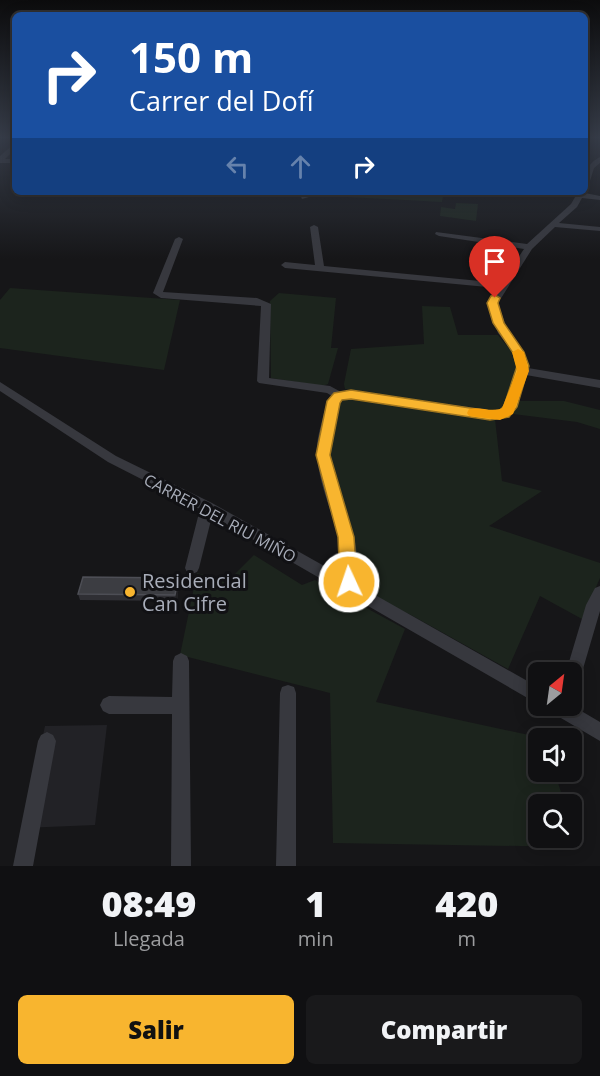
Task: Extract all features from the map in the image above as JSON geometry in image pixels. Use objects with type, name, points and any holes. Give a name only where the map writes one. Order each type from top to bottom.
[{"type":"street","points":[[345,587],[349,582],[346,537],[323,455],[333,401],[339,396],[351,395],[500,415],[510,407],[523,371],[518,352],[503,333],[493,303],[529,247],[574,205],[580,195]]},
{"type":"street","points":[[554,225],[600,229]]},
{"type":"street","points":[[314,227],[320,268]]},
{"type":"street","points":[[439,234],[529,247]]},
{"type":"street","points":[[179,239],[158,293],[257,301],[266,304],[263,381],[330,390],[339,396]]},
{"type":"street","points":[[285,265],[503,286]]},
{"type":"street","points":[[523,371],[600,384]]},
{"type":"street","name":"CARRER DEL RIU MIÑO","points":[[1,390],[112,459],[207,507],[528,690]]},
{"type":"street","points":[[192,568],[207,507]]},
{"type":"street","points":[[577,662],[594,605],[600,593]]},
{"type":"street","points":[[180,866],[181,661]]},
{"type":"street","points":[[286,866],[288,693]]},
{"type":"street","points":[[109,705],[181,706]]},
{"type":"street","points":[[575,716],[600,732]]},
{"type":"street","points":[[23,866],[46,741]]},
{"type":"shaded area","points":[[347,195],[443,195],[442,202],[347,197]]},
{"type":"shaded area","points":[[456,203],[478,204],[476,221],[440,216],[441,207],[455,209]]},
{"type":"shaded area","points":[[10,288],[180,300],[164,370],[0,348],[0,300]]},
{"type":"shaded area","points":[[279,293],[336,298],[331,348],[338,348],[328,384],[322,386],[271,378],[270,301]]},
{"type":"shaded area","points":[[422,306],[450,307],[458,335],[498,335],[511,351],[517,369],[502,409],[488,410],[345,389],[351,349],[424,344]]},
{"type":"shaded area","points":[[345,398],[495,419],[502,481],[542,491],[489,526],[600,563],[600,578],[582,619],[540,596],[508,669],[374,597],[360,581],[353,541],[328,454],[338,404]]},
{"type":"shaded area","points":[[518,401],[564,401],[600,410],[600,429],[577,422],[513,414]]},
{"type":"shaded area","points":[[254,555],[302,585],[315,580],[405,629],[376,702],[528,735],[528,782],[558,782],[562,794],[528,794],[528,846],[333,843],[330,693],[180,655],[197,573],[228,581]]},
{"type":"shaded area","points":[[107,725],[95,825],[23,828],[45,726]]},
{"type":"building","name":"Residencial Can Cifre","points":[[83,577],[178,578],[175,595],[78,594]]},
{"type":"slow traffic","points":[[474,413],[500,415],[508,411],[523,371],[518,352]]},
{"type":"place","name":"Residencial Can Cifre","points":[[130,592]]},
{"type":"route","points":[[349,582],[346,537],[323,455],[333,401],[344,394],[490,415],[504,414],[510,407],[523,366],[518,352],[505,337],[498,323],[493,303],[495,298]]}]
